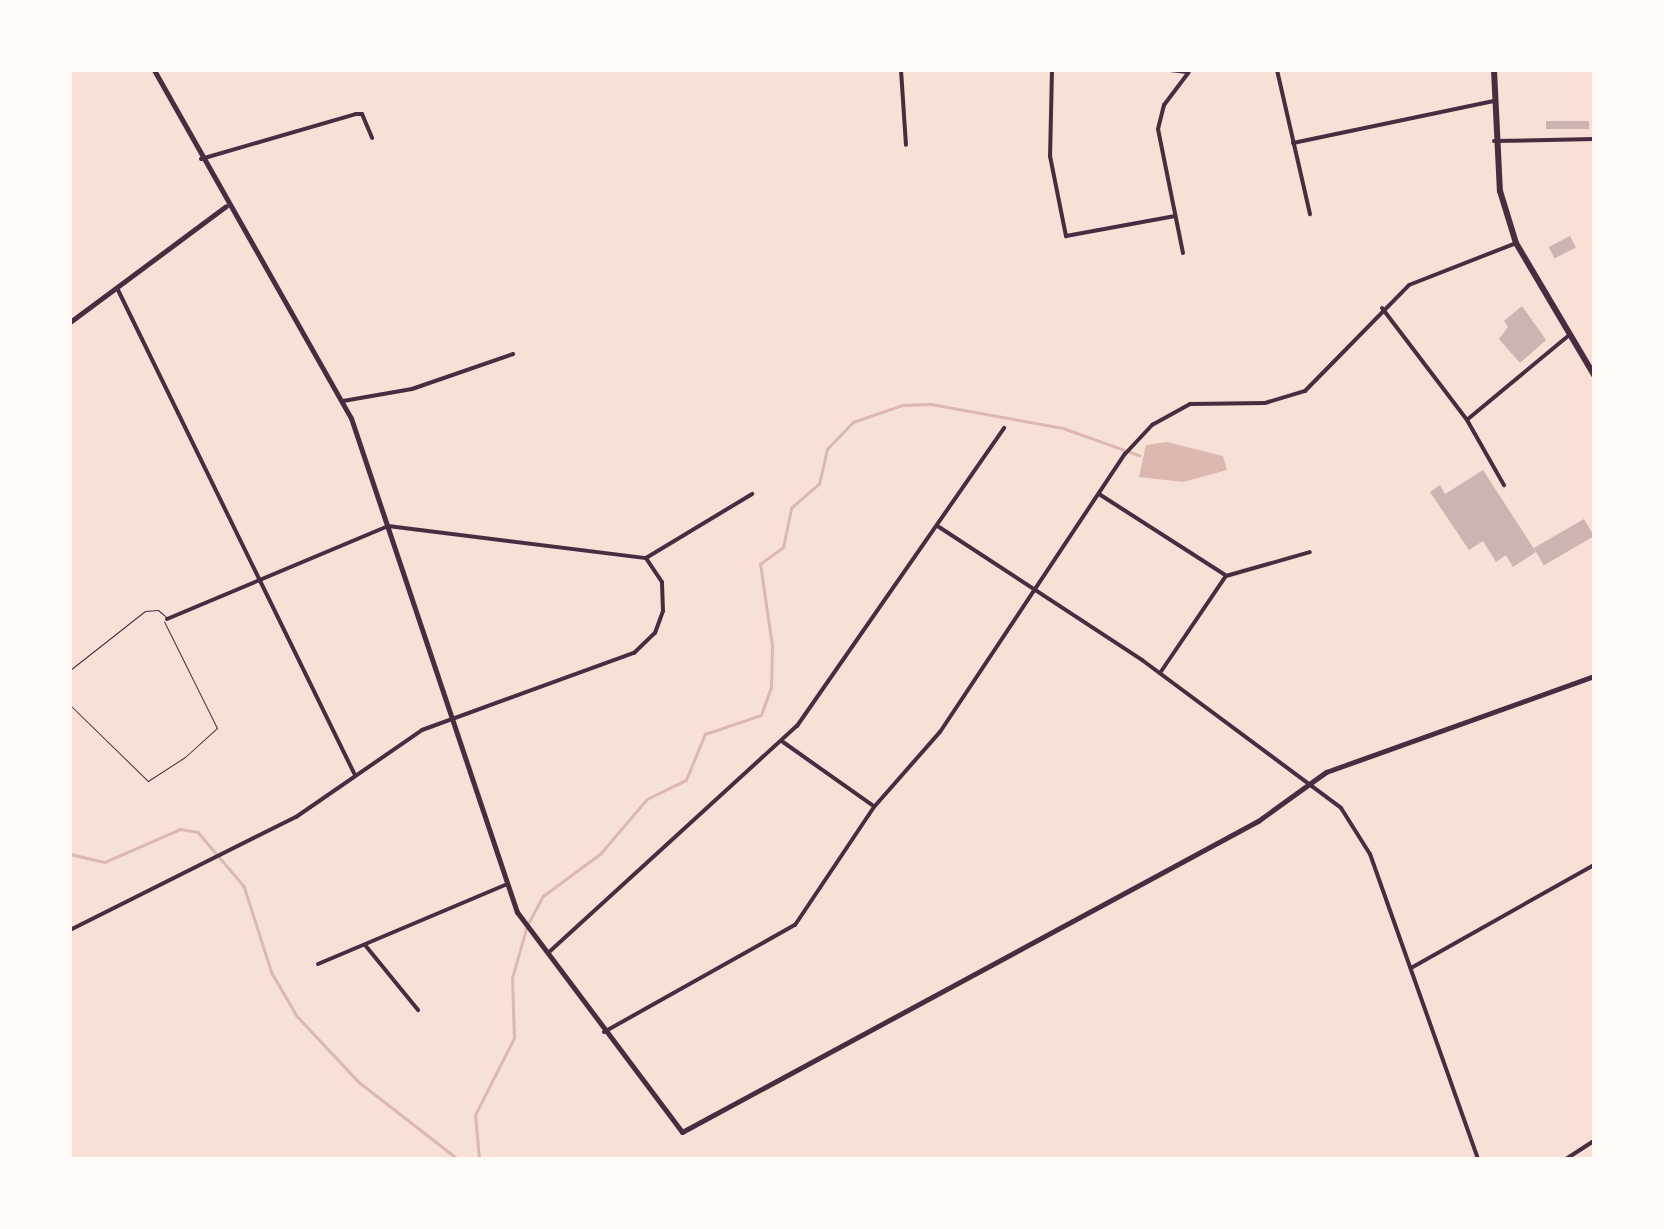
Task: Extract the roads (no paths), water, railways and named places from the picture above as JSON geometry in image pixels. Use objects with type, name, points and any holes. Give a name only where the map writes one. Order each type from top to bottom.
[{"type":"main road","points":[[1494,70],[1494,142],[1516,244],[1594,375]]},
{"type":"street","points":[[154,70],[226,206],[343,401],[505,885],[546,955],[682,1132],[1258,821],[1311,783],[1352,762],[1594,676]]},
{"type":"street","points":[[902,70],[906,146]]},
{"type":"street","points":[[1052,70],[1050,156],[1066,236],[1175,216]]},
{"type":"street","points":[[1170,70],[1190,71],[1158,122],[1183,253]]},
{"type":"street","points":[[1277,70],[1310,214]]},
{"type":"street","points":[[1293,143],[1494,101]]},
{"type":"street","points":[[201,159],[356,114],[362,114],[372,138]]},
{"type":"street","points":[[1494,142],[1594,139]]},
{"type":"street","points":[[70,322],[226,206]]},
{"type":"street","points":[[604,1032],[795,925],[874,806],[940,732],[1137,440],[1168,414],[1197,403],[1265,403],[1305,391],[1338,364],[1382,308],[1430,272],[1516,244]]},
{"type":"street","points":[[117,288],[354,774]]},
{"type":"street","points":[[1382,308],[1467,420],[1504,485]]},
{"type":"street","points":[[1467,420],[1568,336]]},
{"type":"street","points":[[343,401],[412,389],[513,354]]},
{"type":"street","points":[[546,955],[782,742],[833,682],[1004,428]]},
{"type":"street","points":[[168,619],[259,576],[388,526],[646,558],[752,494]]},
{"type":"street","points":[[1098,494],[1226,576]]},
{"type":"street","points":[[938,526],[1160,673],[1341,808],[1370,854],[1478,1159]]},
{"type":"street","points":[[1160,673],[1226,576],[1310,552]]},
{"type":"street","points":[[70,930],[241,848],[318,804],[404,739],[451,718],[608,666],[649,640],[660,623],[664,589],[646,558]]},
{"type":"street","points":[[782,742],[874,806]]},
{"type":"street","points":[[1410,968],[1594,865]]},
{"type":"street","points":[[318,964],[505,885]]},
{"type":"street","points":[[365,944],[418,1010]]},
{"type":"street","points":[[1566,1159],[1594,1140]]},
{"type":"lane","points":[[70,670],[145,611],[158,610],[168,619],[217,728],[185,758],[148,781],[70,705]]},
{"type":"waterway","points":[[529,922],[543,896],[600,854],[647,799],[686,780],[705,734],[761,715],[771,688],[772,646],[760,564],[783,547],[791,508],[819,484],[827,449],[853,422],[902,405],[931,404],[1063,428],[1139,455]]},
{"type":"waterway","points":[[70,854],[105,862],[180,829],[198,832],[244,886],[272,973],[297,1016],[359,1082],[458,1159]]},
{"type":"waterway","points":[[479,1159],[475,1115],[514,1038],[512,978],[526,929]]}]
